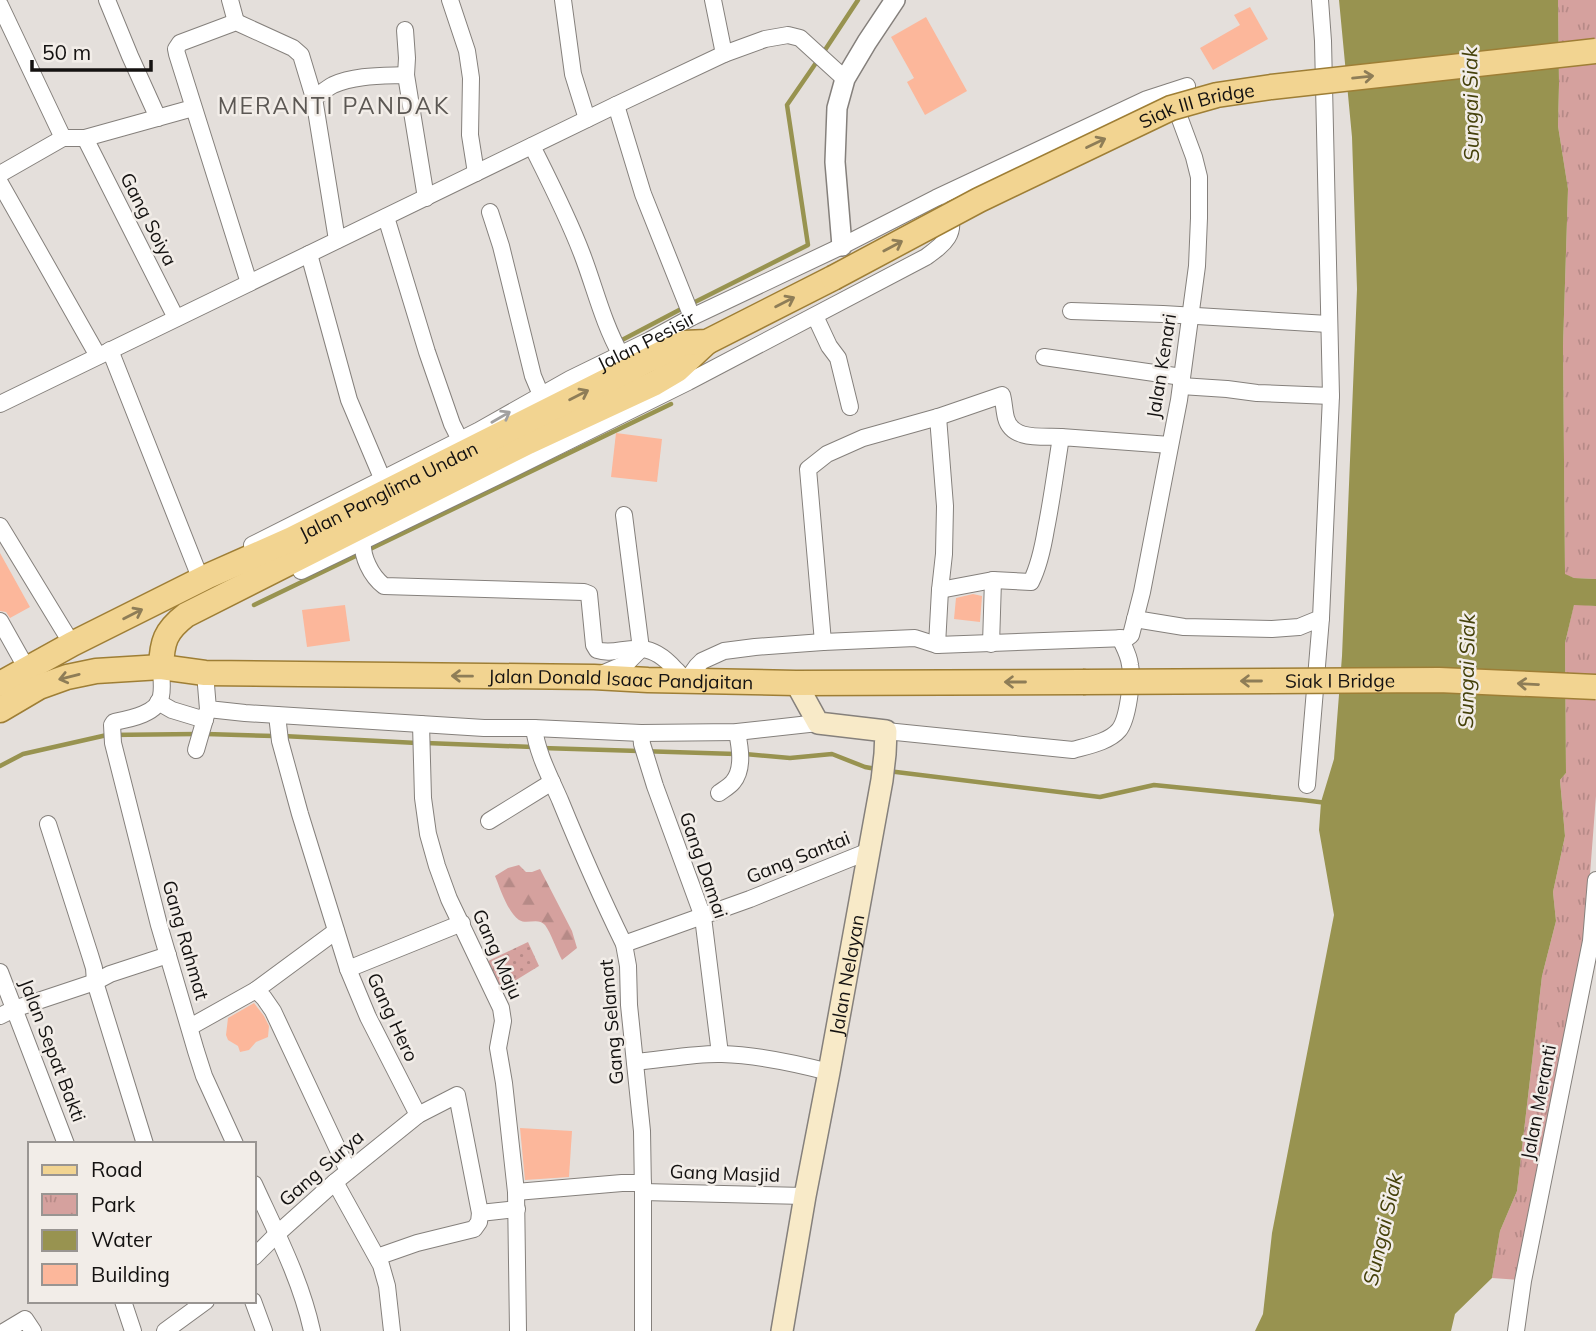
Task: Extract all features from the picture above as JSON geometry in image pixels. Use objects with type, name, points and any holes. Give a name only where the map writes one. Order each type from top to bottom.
[{"type":"main road","name":"Siak III Bridge","points":[[833,278],[979,200],[1171,108],[1217,95],[1271,87],[1596,51]]},
{"type":"main road","name":"Jalan Panglima Undan","points":[[0,684],[211,573],[297,548],[497,468],[655,383],[683,365],[707,342],[833,278]]},
{"type":"main road","name":"Jalan Panglima Undan","points":[[161,667],[165,637],[173,625],[297,548],[421,466],[670,349],[684,343],[707,342]]},
{"type":"main road","name":"Jalan Donald Isaac Pandjaitan","points":[[0,710],[39,687],[66,677],[96,671],[161,667],[205,673],[594,677],[796,683],[1083,682]]},
{"type":"main road","name":"Siak I Bridge","points":[[1083,682],[1439,680],[1596,687]]},
{"type":"main road","points":[[796,683],[818,723],[886,731]]},
{"type":"main road","name":"Jalan Nelayan","points":[[782,1331],[882,780],[886,731]]},
{"type":"street","points":[[107,0],[158,118]]},
{"type":"street","points":[[229,0],[236,22]]},
{"type":"street","points":[[450,0],[467,51],[471,78],[470,135],[476,173]]},
{"type":"street","points":[[563,0],[573,75],[587,119]]},
{"type":"street","points":[[713,0],[724,54]]},
{"type":"street","points":[[842,246],[835,162],[839,74],[894,0]]},
{"type":"street","points":[[1307,785],[1321,618],[1331,396],[1320,0]]},
{"type":"street","points":[[0,5],[63,138]]},
{"type":"street","points":[[249,283],[177,54],[176,49],[180,43],[236,22],[298,51],[314,98],[337,240]]},
{"type":"street","points":[[405,30],[406,75],[426,198]]},
{"type":"street","points":[[0,404],[724,54],[765,39],[788,35],[800,38],[839,74]]},
{"type":"street","points":[[314,98],[332,86],[347,81],[406,75]]},
{"type":"street","name":"Jalan Pesisir","points":[[211,573],[243,549],[380,473],[421,466],[456,432],[615,344],[691,314],[842,246],[936,198],[1147,99],[1187,86]]},
{"type":"street","name":"Jalan Kenari","points":[[1120,638],[1131,635],[1135,619],[1182,381],[1197,266],[1199,177],[1170,92]]},
{"type":"street","points":[[616,104],[643,194],[691,314]]},
{"type":"street","points":[[0,174],[63,138],[85,138],[193,108]]},
{"type":"street","name":"Gang Soiya","points":[[85,138],[176,318]]},
{"type":"street","points":[[532,146],[582,253],[615,344]]},
{"type":"street","points":[[0,183],[104,353],[211,573]]},
{"type":"street","points":[[532,450],[700,376],[926,257],[940,247],[951,233],[952,220],[936,198]]},
{"type":"street","points":[[490,212],[538,387]]},
{"type":"street","points":[[386,217],[456,432]]},
{"type":"street","points":[[309,254],[349,400],[380,473]]},
{"type":"street","points":[[1071,311],[1328,324]]},
{"type":"street","points":[[815,316],[829,346],[838,358],[850,407]]},
{"type":"street","points":[[1044,357],[1257,393],[1331,396]]},
{"type":"street","points":[[823,642],[808,469],[827,454],[863,438],[1002,394],[1006,420],[1017,433],[1028,436],[1170,444]]},
{"type":"street","points":[[937,645],[945,506],[938,416]]},
{"type":"street","points":[[940,590],[993,580],[1031,582],[1036,572],[1053,494],[1061,438]]},
{"type":"street","points":[[186,615],[210,614],[363,544],[497,468]]},
{"type":"street","points":[[624,515],[641,649]]},
{"type":"street","points":[[0,526],[72,644]]},
{"type":"street","points":[[363,544],[368,565],[384,586],[589,594],[594,645],[597,650],[614,652],[641,649],[654,653],[664,658],[687,680],[702,661],[724,651],[823,642],[915,639],[937,645],[1120,638],[1131,666],[1130,684],[1120,729],[1102,741],[1073,750],[886,731]]},
{"type":"street","points":[[990,643],[993,580]]},
{"type":"street","points":[[1135,619],[1184,627],[1272,629],[1299,627],[1321,618]]},
{"type":"street","points":[[0,621],[27,669]]},
{"type":"street","points":[[594,677],[627,663],[641,649]]},
{"type":"street","points":[[161,667],[162,697],[158,702],[202,730],[278,728],[421,737],[484,728],[535,734],[738,740],[818,723]]},
{"type":"street","points":[[202,730],[205,673]]},
{"type":"street","name":"Gang Rahmat","points":[[158,702],[148,711],[114,722],[113,743],[168,955],[204,1076],[233,1142]]},
{"type":"street","name":"Gang Hero","points":[[278,728],[300,814],[348,969],[368,1017],[418,1115]]},
{"type":"street","name":"Gang Selamat","points":[[535,734],[580,850],[624,944],[628,966],[629,1005],[642,1131],[643,1331]]},
{"type":"street","name":"Gang Maju","points":[[421,737],[423,798],[428,834],[437,866],[449,899],[501,1008],[498,1048],[517,1209],[518,1331]]},
{"type":"street","name":"Gang Damai","points":[[642,738],[655,786],[703,917],[720,1054]]},
{"type":"street","points":[[719,793],[734,781],[740,765],[738,740]]},
{"type":"street","points":[[489,821],[552,782]]},
{"type":"street","points":[[48,824],[94,968],[95,982],[144,1142]]},
{"type":"street","name":"Gang Santai","points":[[624,944],[703,917],[869,851]]},
{"type":"street","name":"Jalan Meranti","points":[[1516,1331],[1523,1281],[1593,941],[1596,880]]},
{"type":"street","points":[[348,969],[462,923]]},
{"type":"street","points":[[190,1027],[256,990],[336,931]]},
{"type":"street","points":[[7,1013],[168,955]]},
{"type":"street","name":"Jalan Sepat Bakti","points":[[0,972],[7,1013],[65,1142]]},
{"type":"street","points":[[256,990],[273,1011],[348,1171]]},
{"type":"street","points":[[635,1062],[720,1054],[783,1061],[829,1072]]},
{"type":"street","points":[[377,1257],[417,1243],[474,1229],[479,1222],[480,1213],[457,1095],[418,1115]]},
{"type":"street","name":"Gang Surya","points":[[256,1255],[335,1182],[418,1115]]},
{"type":"street","points":[[335,1182],[381,1265],[387,1286],[392,1331]]},
{"type":"street","name":"Gang Masjid","points":[[516,1192],[622,1183],[643,1187],[805,1196]]},
{"type":"street","points":[[256,1188],[308,1312],[312,1331]]},
{"type":"street","points":[[480,1213],[517,1209]]},
{"type":"street","points":[[124,1303],[133,1331]]},
{"type":"street","points":[[165,1331],[203,1303]]},
{"type":"street","points":[[254,1303],[264,1331]]},
{"type":"street","points":[[5,1331],[25,1319],[33,1331]]},
{"type":"green space","points":[[1558,0],[1596,0],[1596,579],[1565,575],[1563,346],[1568,189],[1558,126]]},
{"type":"green space","points":[[1574,604],[1596,606],[1596,796],[1585,939],[1520,1280],[1492,1278],[1500,1231],[1517,1191],[1542,976],[1556,921],[1553,892],[1565,836],[1560,780],[1566,773],[1565,643]]},
{"type":"green space","points":[[519,865],[526,872],[540,869],[572,931],[577,948],[562,960],[545,925],[519,920],[505,900],[495,876]]},
{"type":"green space","points":[[528,942],[539,966],[498,991],[484,963]]},
{"type":"water","name":"Sungai Siak","points":[[1339,0],[1558,0],[1558,126],[1568,189],[1563,346],[1565,574],[1574,578],[1596,579],[1596,606],[1574,605],[1565,643],[1566,773],[1560,780],[1565,836],[1553,892],[1556,921],[1542,976],[1517,1191],[1500,1231],[1492,1278],[1455,1314],[1451,1331],[1255,1331],[1263,1314],[1272,1233],[1334,915],[1319,830],[1321,802],[1334,759],[1342,656],[1357,289],[1352,137]]},
{"type":"building","points":[[1250,7],[1268,39],[1213,70],[1200,48],[1240,25],[1234,15]]},
{"type":"building","points":[[926,17],[967,91],[925,115],[907,82],[914,78],[891,37]]},
{"type":"building","points":[[616,433],[662,439],[657,482],[611,477]]},
{"type":"building","points":[[0,553],[30,607],[10,618],[6,612],[0,611]]},
{"type":"building","points":[[973,594],[982,596],[980,622],[954,619],[956,598]]},
{"type":"building","points":[[345,605],[350,641],[307,647],[302,610]]},
{"type":"building","points":[[254,1003],[269,1026],[268,1037],[256,1042],[249,1050],[240,1052],[238,1046],[228,1040],[226,1035],[228,1018]]},
{"type":"building","points":[[520,1128],[572,1131],[569,1177],[525,1180]]},
{"type":"waterway","points":[[823,53],[858,0]]},
{"type":"waterway","points":[[691,304],[808,245],[787,105],[818,60]]},
{"type":"waterway","points":[[622,340],[683,308]]},
{"type":"waterway","points":[[254,605],[671,404]]},
{"type":"waterway","points":[[0,766],[23,754],[107,735],[197,734]]},
{"type":"waterway","points":[[206,734],[274,736]]},
{"type":"waterway","points":[[283,736],[417,743]]},
{"type":"waterway","points":[[426,743],[533,747]]},
{"type":"waterway","points":[[542,748],[736,754]]},
{"type":"waterway","points":[[745,754],[790,758],[832,754],[876,769]]},
{"type":"waterway","points":[[888,771],[1100,797],[1154,785],[1327,803]]},
{"type":"district","name":"MERANTI PANDAK","points":[[334,105]]}]
